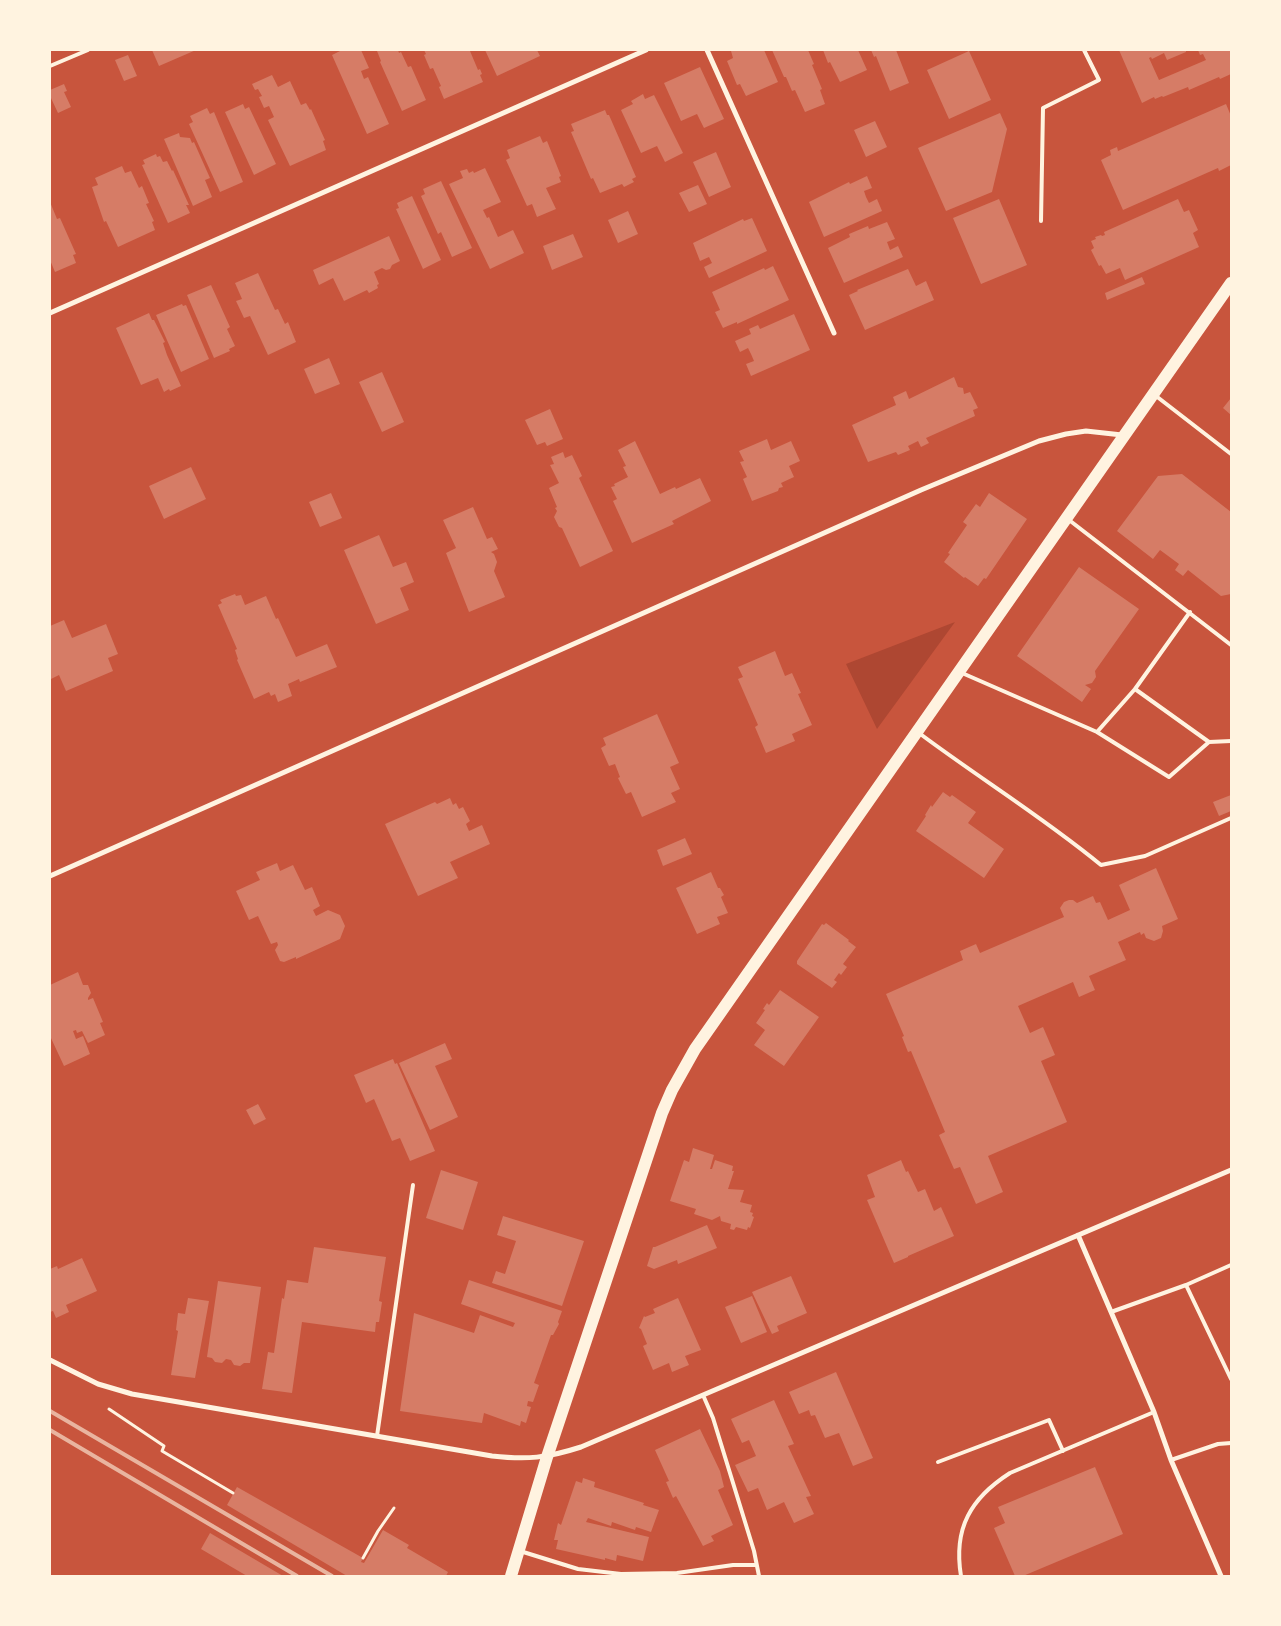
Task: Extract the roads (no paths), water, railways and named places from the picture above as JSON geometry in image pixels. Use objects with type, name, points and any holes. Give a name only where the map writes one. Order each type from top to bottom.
[{"type":"main road","points":[[511,1576],[547,1457],[662,1113],[681,1072],[694,1049],[1231,283]]},
{"type":"street","points":[[50,313],[646,50]]},
{"type":"street","points":[[707,50],[834,333]]},
{"type":"street","points":[[50,876],[921,490],[1038,441],[1086,431],[1125,435]]},
{"type":"street","points":[[50,1360],[98,1384],[132,1394],[492,1456],[530,1459],[547,1457],[581,1446],[703,1395],[1231,1170]]},
{"type":"street","points":[[1078,1235],[1154,1412],[1171,1460],[1221,1576]]},
{"type":"lane","points":[[50,66],[88,50]]},
{"type":"lane","points":[[1041,221],[1043,108],[1099,80],[1084,50]]},
{"type":"lane","points":[[1154,394],[1231,454]]},
{"type":"lane","points":[[1067,519],[1231,645]]},
{"type":"lane","points":[[1097,732],[1135,689],[1190,612]]},
{"type":"lane","points":[[960,672],[1097,732],[1169,777],[1209,742],[1231,740]]},
{"type":"lane","points":[[1135,689],[1209,742]]},
{"type":"lane","points":[[918,732],[958,762],[1017,801],[1076,844],[1101,865],[1145,856],[1231,818]]},
{"type":"lane","points":[[377,1436],[413,1185]]},
{"type":"lane","points":[[1111,1312],[1186,1285],[1231,1265]]},
{"type":"lane","points":[[1186,1285],[1231,1379]]},
{"type":"lane","points":[[703,1395],[713,1418],[754,1551],[759,1576]]},
{"type":"lane","points":[[962,1576],[959,1560],[961,1537],[968,1517],[978,1499],[994,1484],[1010,1473],[1154,1412]]},
{"type":"lane","points":[[938,1462],[1049,1420],[1063,1451]]},
{"type":"lane","points":[[1171,1460],[1218,1444],[1231,1442]]},
{"type":"lane","points":[[518,1550],[578,1569],[621,1574],[676,1573],[733,1565],[756,1565]]},
{"type":"railway","points":[[50,1411],[332,1576]]},
{"type":"railway","points":[[50,1430],[297,1576]]}]
